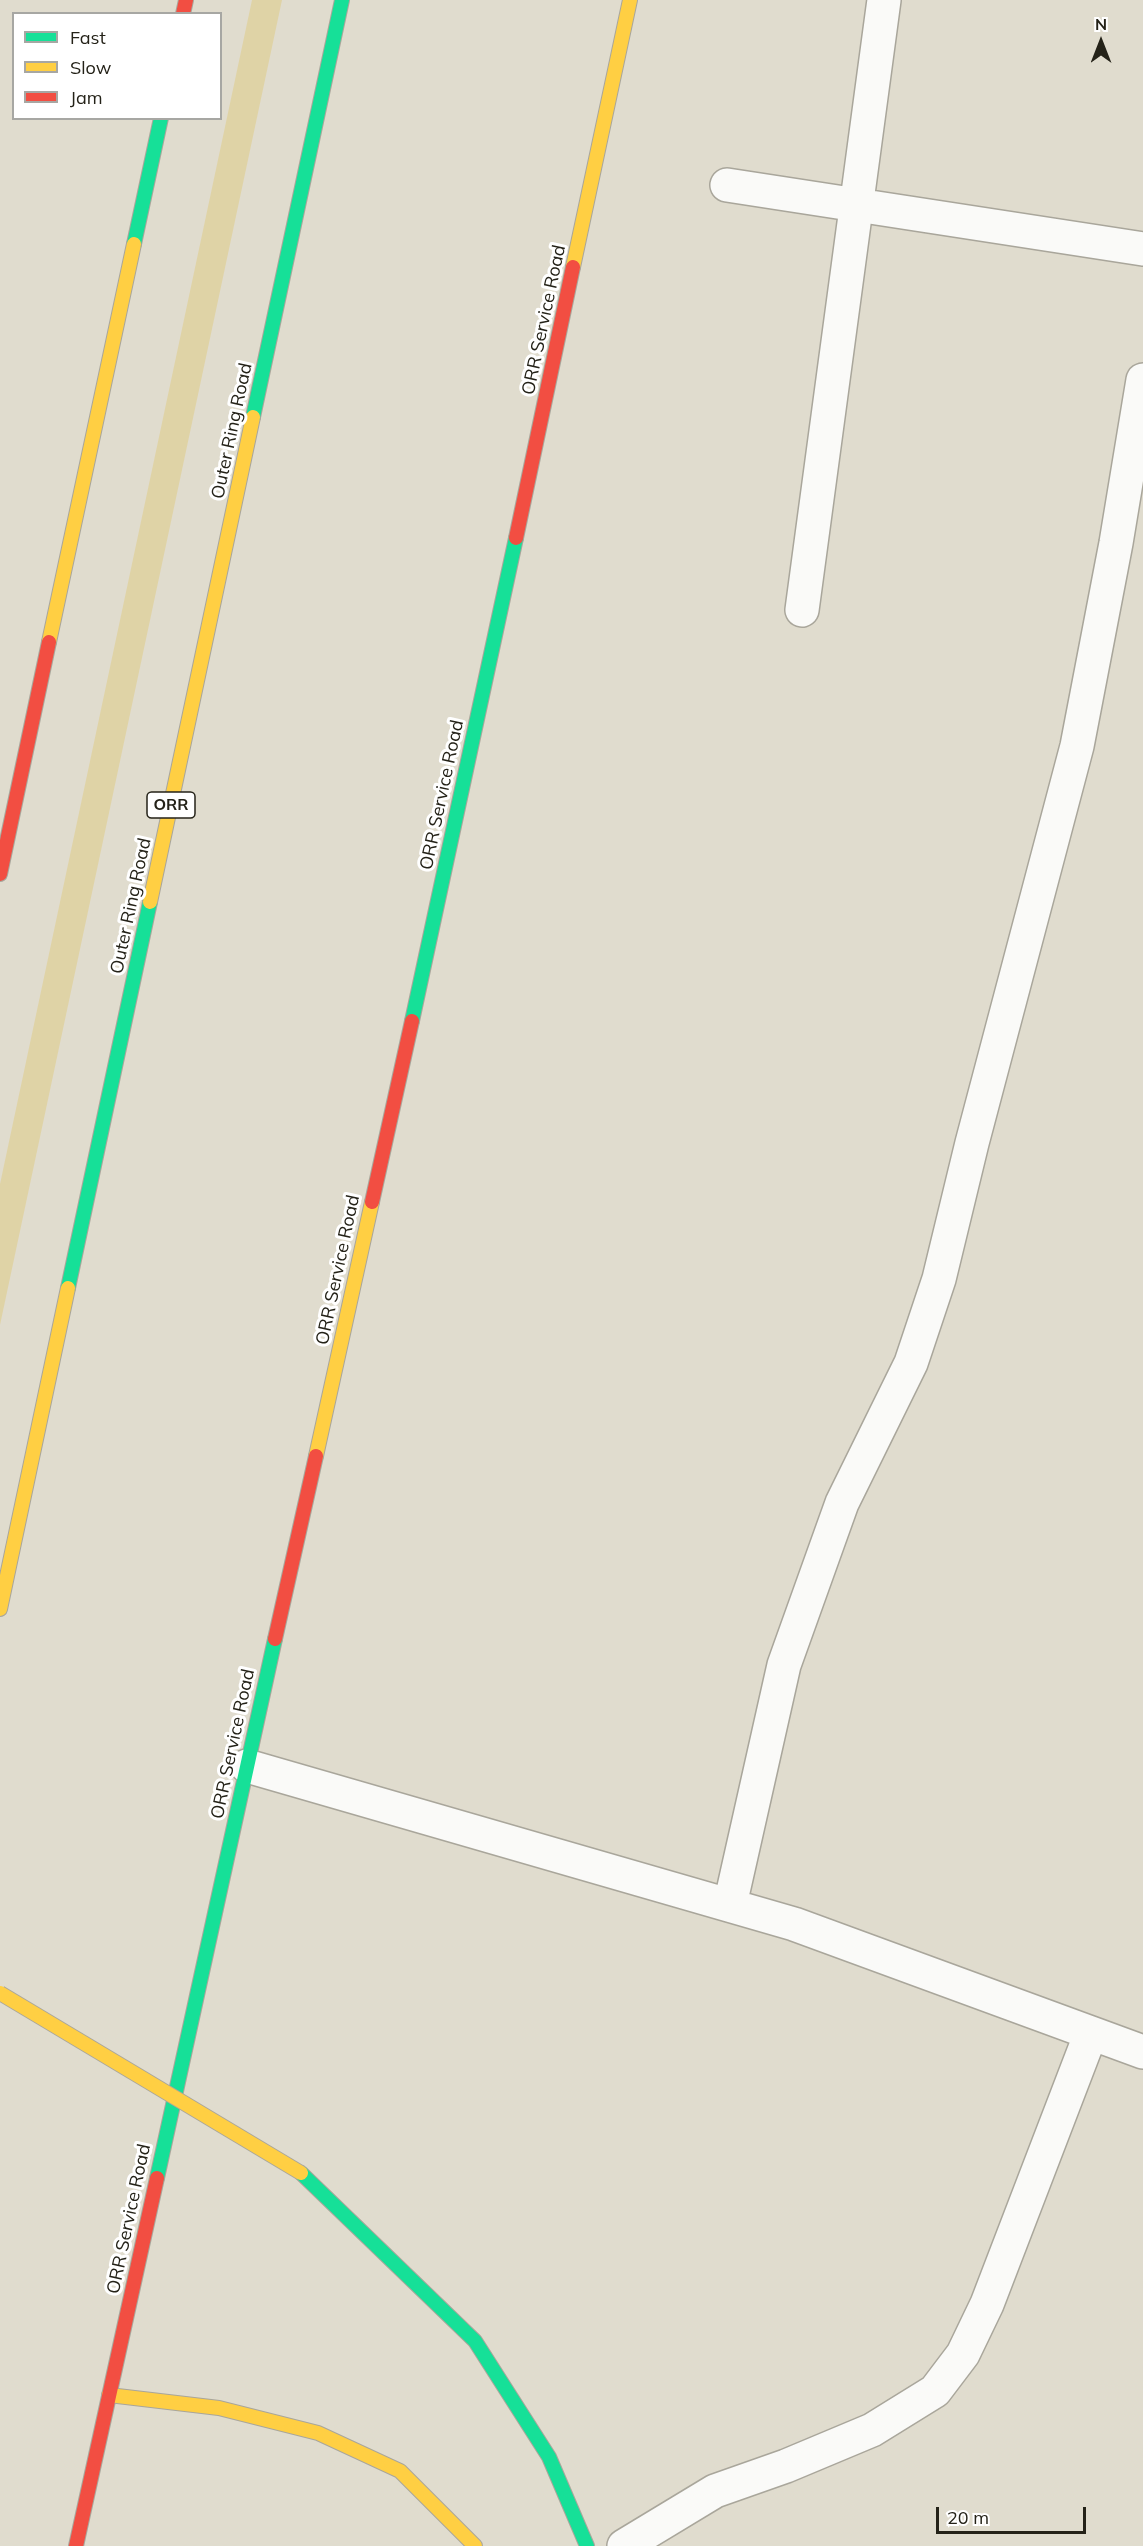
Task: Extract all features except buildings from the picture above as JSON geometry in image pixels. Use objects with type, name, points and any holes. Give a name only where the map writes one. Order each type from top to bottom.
[{"type":"main road","name":"Outer Ring Road","points":[[0,1609],[342,0]]},
{"type":"main road","name":"ORR Service Road","points":[[76,2546],[466,773],[630,0]]},
{"type":"main road","points":[[0,874],[161,120]]},
{"type":"main road","points":[[0,1993],[301,2174],[475,2341],[549,2457],[587,2546]]},
{"type":"main road","points":[[109,2395],[219,2408],[318,2433],[400,2471],[475,2546]]},
{"type":"street","points":[[802,610],[884,0]]},
{"type":"street","points":[[727,185],[1143,249]]},
{"type":"street","points":[[730,1905],[784,1665],[842,1503],[911,1362],[939,1279],[972,1143],[1077,746],[1116,543],[1143,380]]},
{"type":"street","points":[[247,1766],[794,1924],[1143,2052]]},
{"type":"street","points":[[624,2546],[715,2491],[786,2466],[872,2430],[936,2391],[963,2354],[987,2304],[1091,2033]]},
{"type":"shaded area","points":[[252,0],[282,0],[0,1325],[0,1184]]},
{"type":"traffic: fast","points":[[253,417],[342,0]]},
{"type":"traffic: fast","points":[[134,244],[161,120]]},
{"type":"traffic: fast","points":[[412,1021],[516,538]]},
{"type":"traffic: fast","points":[[68,1288],[150,902]]},
{"type":"traffic: fast","points":[[157,2178],[275,1639]]},
{"type":"traffic: fast","points":[[301,2173],[475,2341],[549,2457],[587,2546]]},
{"type":"traffic: slow","points":[[573,267],[630,0]]},
{"type":"traffic: slow","points":[[49,642],[134,244]]},
{"type":"traffic: slow","points":[[150,902],[253,417]]},
{"type":"traffic: slow","points":[[316,1456],[372,1202]]},
{"type":"traffic: slow","points":[[0,1609],[68,1288]]},
{"type":"traffic: slow","points":[[0,1993],[301,2173]]},
{"type":"traffic: slow","points":[[109,2395],[219,2408],[318,2433],[400,2471],[475,2546]]},
{"type":"traffic: jam","points":[[183,12],[186,0]]},
{"type":"traffic: jam","points":[[516,538],[573,267]]},
{"type":"traffic: jam","points":[[0,874],[49,642]]},
{"type":"traffic: jam","points":[[372,1202],[412,1021]]},
{"type":"traffic: jam","points":[[275,1639],[316,1456]]},
{"type":"traffic: jam","points":[[76,2546],[157,2178]]}]
